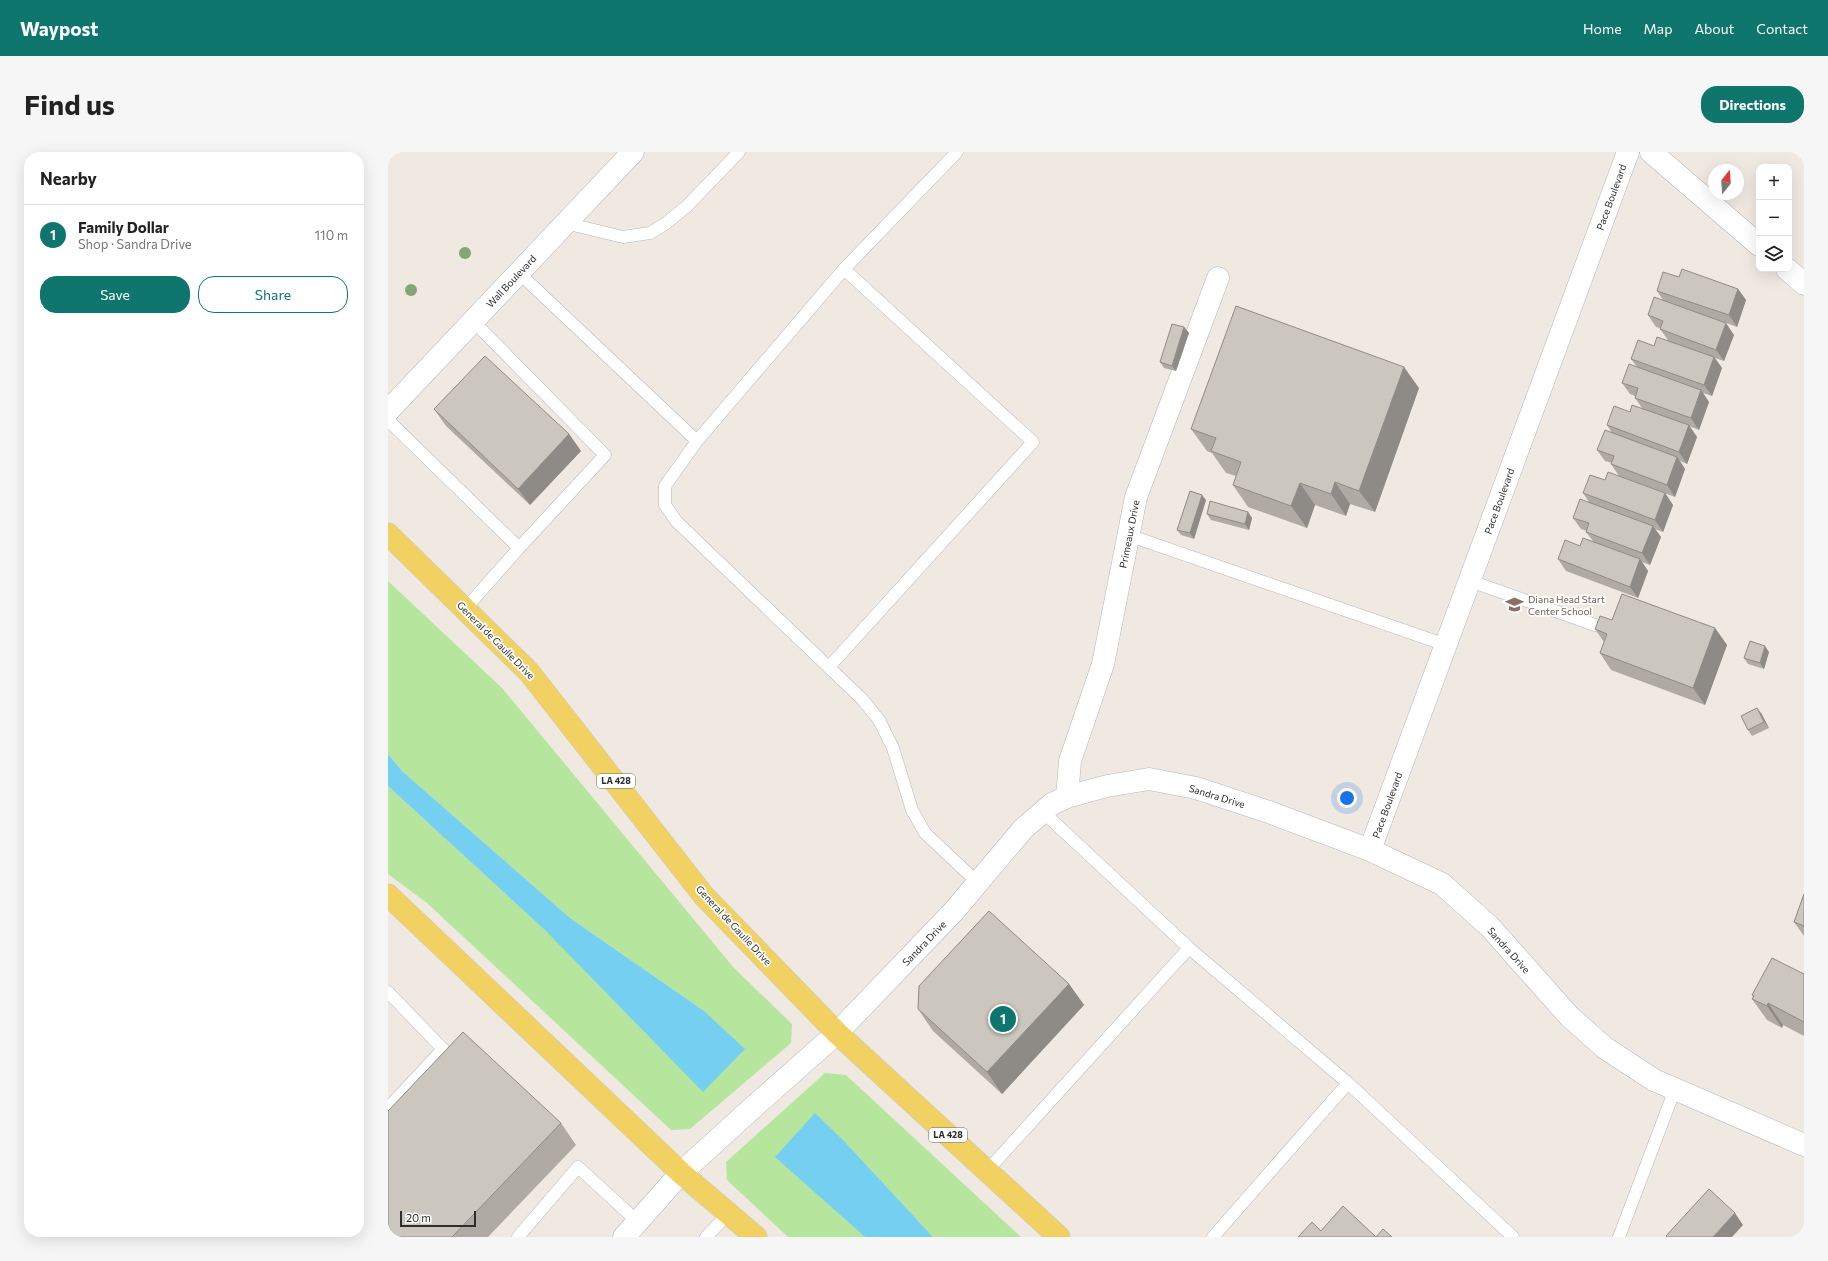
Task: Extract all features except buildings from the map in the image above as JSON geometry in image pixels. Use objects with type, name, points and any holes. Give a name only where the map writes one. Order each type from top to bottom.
[{"type":"main road","name":"General de Gaulle Drive","points":[[388,534],[529,672],[704,896],[838,1033],[1059,1237]]},
{"type":"main road","points":[[391,903],[681,1173],[756,1237]]},
{"type":"street","name":"Wall Boulevard","points":[[388,411],[634,152]]},
{"type":"street","name":"Pace Boulevard","points":[[1370,850],[1628,152]]},
{"type":"street","points":[[1651,152],[1756,242]]},
{"type":"street","points":[[1790,272],[1804,284]]},
{"type":"street","name":"Primeaux Drive","points":[[1067,797],[1070,761],[1103,664],[1136,497],[1218,278]]},
{"type":"street","name":"Sandra Drive","points":[[631,1230],[681,1173],[838,1033],[954,911],[1022,829],[1052,804],[1067,797],[1107,786],[1149,779],[1196,788],[1370,850],[1442,884],[1490,927],[1569,1016],[1605,1048],[1654,1080],[1804,1145]]},
{"type":"lane","points":[[565,223],[623,236],[650,233],[665,224],[686,207],[739,152]]},
{"type":"lane","points":[[957,152],[844,269],[697,441],[665,486],[666,505],[677,522],[862,699],[879,720],[893,748],[912,810],[925,833],[978,883]]},
{"type":"lane","points":[[829,667],[1033,442],[844,269]]},
{"type":"lane","points":[[519,273],[697,441]]},
{"type":"lane","points":[[465,609],[605,455],[473,321]]},
{"type":"lane","points":[[388,420],[519,548]]},
{"type":"lane","points":[[1128,535],[1446,645]]},
{"type":"lane","points":[[1470,581],[1595,625]]},
{"type":"lane","points":[[1042,812],[1189,948],[1348,1083],[1514,1237]]},
{"type":"lane","points":[[987,1171],[1189,948]]},
{"type":"lane","points":[[388,992],[443,1049],[388,1108]]},
{"type":"lane","points":[[1213,1237],[1348,1083]]},
{"type":"lane","points":[[1619,1237],[1675,1089]]},
{"type":"lane","points":[[518,1237],[578,1167],[631,1230]]},
{"type":"lane","points":[[706,1237],[729,1213]]},
{"type":"green space","points":[[388,581],[502,688],[734,968],[792,1024],[791,1043],[690,1129],[671,1130],[427,903],[388,874],[388,786],[547,932],[704,1011],[570,918],[402,771],[388,754]]},
{"type":"green space","points":[[825,1073],[846,1075],[1021,1237],[933,1237],[846,1143],[776,1157],[865,1237],[788,1237],[727,1180],[726,1162]]},
{"type":"water","points":[[388,754],[402,771],[570,918],[704,1011],[745,1049],[703,1092],[547,932],[388,786]]},
{"type":"water","points":[[815,1113],[846,1143],[933,1237],[865,1237],[775,1157]]},
{"type":"place","name":"Diana Head Start Center School","points":[[1515,605]]},
{"type":"place","name":"Family Dollar","points":[[1003,1019]]}]
